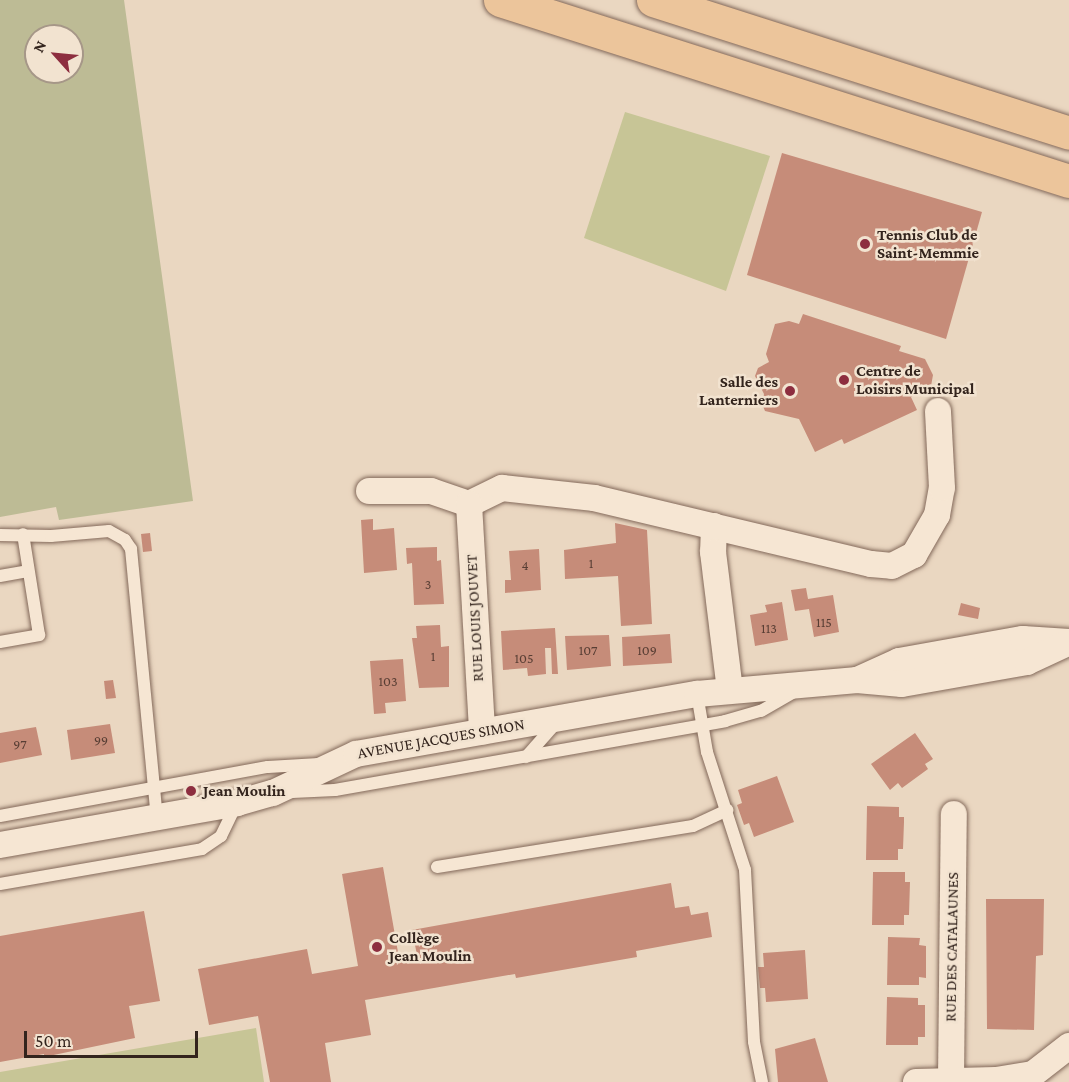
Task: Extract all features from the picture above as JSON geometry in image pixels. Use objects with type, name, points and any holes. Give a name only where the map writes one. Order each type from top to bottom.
[{"type":"main road","points":[[500,0],[1069,181]]},
{"type":"main road","points":[[653,0],[1069,134]]},
{"type":"street","points":[[369,491],[431,491],[469,504],[502,488],[594,498],[871,564],[892,566],[914,555],[937,515],[942,488],[938,411]]},
{"type":"street","name":"RUE LOUIS JOUVET","points":[[469,504],[482,732]]},
{"type":"street","points":[[714,526],[713,552],[730,690]]},
{"type":"street","name":"AVENUE JACQUES SIMON","points":[[0,845],[237,803],[273,793],[330,764],[356,754],[697,694],[730,690],[800,688],[857,680],[899,661],[1012,640],[1040,638],[1069,643]]},
{"type":"street","name":"RUE DES CATALAUNES","points":[[951,1080],[954,814]]},
{"type":"street","points":[[916,1082],[996,1080],[1033,1074],[1069,1046]]},
{"type":"lane","points":[[0,535],[51,536],[110,531],[125,540],[131,549],[157,817]]},
{"type":"lane","points":[[0,642],[39,635],[23,534]]},
{"type":"lane","points":[[0,576],[28,571]]},
{"type":"lane","points":[[273,793],[335,790],[703,725],[761,711],[800,688]]},
{"type":"lane","points":[[697,694],[707,752],[728,810],[745,870],[754,1042],[762,1082]]},
{"type":"lane","points":[[525,757],[561,718]]},
{"type":"lane","points":[[0,816],[268,766],[330,764]]},
{"type":"lane","points":[[0,884],[202,849],[221,836],[237,803]]},
{"type":"lane","points":[[437,867],[693,825],[728,810]]},
{"type":"shaded area","points":[[0,0],[124,0],[193,501],[59,520],[56,507],[0,517]]},
{"type":"shaded area","points":[[625,112],[770,156],[726,291],[584,238]]},
{"type":"shaded area","points":[[256,1028],[264,1082],[0,1082],[0,1072]]},
{"type":"building","name":"Tennis Club de Saint-Memmie","points":[[782,153],[982,212],[946,339],[747,275]]},
{"type":"building","name":"Centre de Loisirs Municipal","points":[[803,314],[901,346],[899,351],[925,359],[933,375],[931,386],[911,397],[917,410],[844,444],[842,439],[815,452],[799,419],[765,411],[762,404],[764,394],[755,376],[758,368],[769,362],[766,354],[775,324],[789,321],[799,324]]},
{"type":"building","points":[[373,519],[373,530],[394,528],[397,570],[364,573],[361,520]]},
{"type":"building","points":[[615,523],[647,530],[652,624],[621,626],[618,576],[565,579],[564,550],[616,543]]},
{"type":"building","points":[[150,533],[152,551],[143,552],[141,534]]},
{"type":"building","points":[[437,547],[437,561],[441,560],[444,604],[414,605],[412,563],[407,564],[406,548]]},
{"type":"building","points":[[539,549],[541,590],[505,593],[505,580],[511,580],[509,551]]},
{"type":"building","points":[[806,588],[808,599],[833,595],[839,632],[814,637],[809,609],[795,611],[791,590]]},
{"type":"building","points":[[782,602],[788,640],[755,646],[750,615],[767,612],[765,605]]},
{"type":"building","points":[[961,603],[980,608],[978,619],[958,615]]},
{"type":"building","points":[[440,625],[441,647],[449,646],[449,687],[419,688],[412,638],[417,638],[416,626]]},
{"type":"building","points":[[555,628],[558,674],[552,674],[551,648],[545,648],[546,674],[528,676],[527,668],[503,670],[501,631]]},
{"type":"building","points":[[670,634],[672,663],[623,666],[622,637]]},
{"type":"building","points":[[609,635],[611,666],[567,670],[565,636]]},
{"type":"building","points":[[403,659],[406,701],[385,703],[386,713],[374,714],[370,661]]},
{"type":"building","points":[[113,680],[116,698],[106,699],[104,681]]},
{"type":"building","points":[[110,724],[115,753],[71,760],[67,730]]},
{"type":"building","points":[[36,727],[42,755],[0,763],[0,733]]},
{"type":"building","points":[[915,733],[933,759],[925,764],[928,769],[902,788],[898,783],[890,790],[871,764]]},
{"type":"building","points":[[777,776],[794,822],[754,837],[749,823],[744,825],[737,805],[742,803],[738,790]]},
{"type":"building","points":[[867,806],[899,807],[899,817],[904,817],[904,822],[903,849],[898,849],[898,860],[866,860]]},
{"type":"building","points":[[383,867],[399,958],[417,955],[412,930],[671,883],[675,908],[689,906],[691,915],[708,912],[712,937],[636,951],[637,957],[516,978],[515,974],[365,1000],[371,1035],[325,1043],[331,1082],[270,1082],[258,1016],[209,1025],[198,969],[307,949],[312,974],[358,966],[342,874]]},
{"type":"building","points":[[873,872],[905,872],[905,882],[910,882],[909,915],[904,915],[904,925],[872,925]]},
{"type":"building","points":[[986,899],[1044,899],[1043,955],[1036,956],[1034,1030],[987,1029]]},
{"type":"building","points":[[144,911],[160,1001],[129,1006],[135,1038],[44,1057],[44,1054],[0,1062],[0,936]]},
{"type":"building","points":[[888,937],[920,938],[919,945],[926,946],[926,978],[919,977],[919,985],[887,985]]},
{"type":"building","points":[[805,950],[808,999],[766,1002],[765,988],[760,988],[758,967],[764,967],[763,953]]},
{"type":"building","points":[[887,997],[918,998],[918,1005],[925,1005],[925,1037],[918,1037],[918,1045],[886,1045]]},
{"type":"building","points":[[815,1038],[828,1082],[778,1082],[775,1049]]},
{"type":"place","name":"Tennis Club de Saint-Memmie","points":[[865,244]]},
{"type":"place","name":"Centre de Loisirs Municipal","points":[[844,380]]},
{"type":"place","name":"Salle des Lanterniers","points":[[790,391]]},
{"type":"place","name":"Jean Moulin","points":[[191,791]]},
{"type":"place","name":"Collège Jean Moulin","points":[[377,947]]}]
